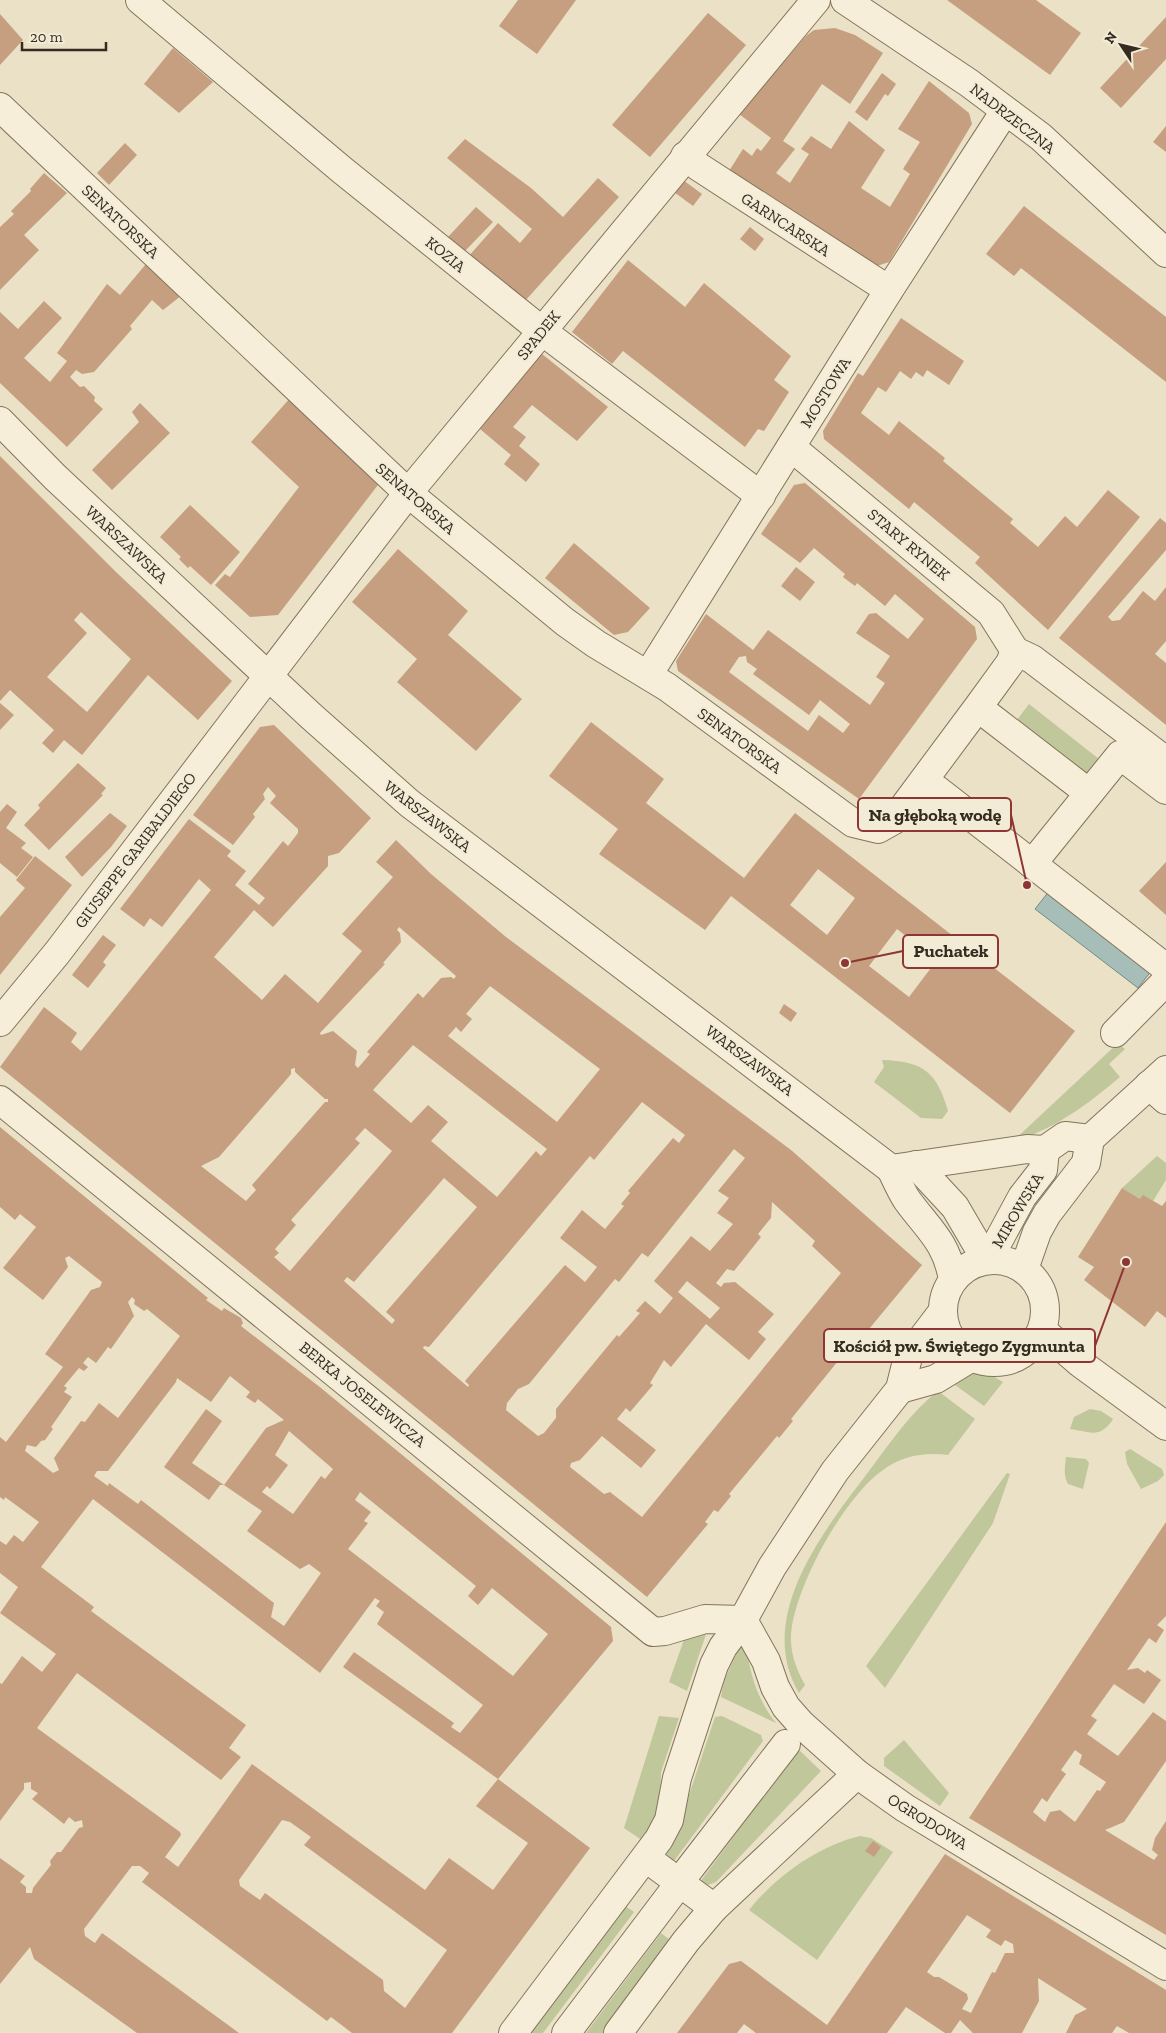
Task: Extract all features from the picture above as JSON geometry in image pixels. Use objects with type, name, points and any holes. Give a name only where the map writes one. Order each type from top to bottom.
[{"type":"street","name":"KOZIA","points":[[140,0],[342,170],[542,331],[761,496]]},
{"type":"street","name":"SPADEK","points":[[268,675],[408,494],[685,156],[816,0]]},
{"type":"street","name":"NADRZECZNA","points":[[845,0],[969,84],[1041,137],[1166,254]]},
{"type":"street","name":"SENATORSKA","points":[[0,107],[408,494],[565,622],[596,644],[667,686],[853,823],[878,829],[894,820],[1010,663],[1015,651]]},
{"type":"street","name":"MOSTOWA","points":[[648,675],[889,290],[1005,111]]},
{"type":"street","name":"GARNCARSKA","points":[[685,156],[698,167],[889,290]]},
{"type":"street","name":"WARSZAWSKA","points":[[0,421],[55,477],[408,803],[904,1167],[955,1207],[987,1260]]},
{"type":"street","name":"STARY RYNEK","points":[[791,447],[991,613],[1015,651],[1032,659],[1166,761]]},
{"type":"street","name":"GIUSEPPE GARIBALDIEGO","points":[[0,1022],[57,953],[268,675]]},
{"type":"street","points":[[989,716],[1089,793]]},
{"type":"street","points":[[1032,864],[1120,755],[1166,790]]},
{"type":"street","points":[[936,789],[1166,968]]},
{"type":"street","points":[[1116,1033],[1166,982]]},
{"type":"street","points":[[1090,1139],[1160,1085]]},
{"type":"street","name":"BERKA JOSELEWICZA","points":[[0,1100],[653,1632],[665,1631],[704,1619],[743,1620]]},
{"type":"street","name":"MIROWSKA","points":[[987,1260],[1022,1197],[1043,1170],[1045,1150],[1065,1136],[1090,1139],[1086,1163],[1047,1214],[1037,1232],[1024,1269]]},
{"type":"street","points":[[904,1167],[1027,1150],[1045,1150]]},
{"type":"street","name":"WARSZAWSKA","points":[[904,1167],[907,1199],[943,1245],[953,1280]]},
{"type":"street","points":[[987,1260],[1007,1261],[1024,1269],[1036,1281],[1044,1296],[1046,1314],[1042,1330],[1033,1344],[1020,1355],[1004,1362],[988,1362],[972,1357],[959,1349],[950,1338],[944,1325],[942,1311],[946,1294],[953,1280],[973,1264],[987,1260]]},
{"type":"street","points":[[513,2033],[646,1858],[669,1820],[677,1778],[714,1665],[723,1647],[743,1620],[772,1567],[835,1471],[900,1389],[908,1357],[942,1311]]},
{"type":"street","points":[[1042,1330],[1080,1363],[1166,1426]]},
{"type":"street","points":[[900,1389],[936,1379],[972,1357]]},
{"type":"street","name":"OGRODOWA","points":[[743,1620],[766,1661],[775,1687],[786,1707],[857,1774],[905,1808],[1166,1966]]},
{"type":"street","points":[[566,2033],[786,1744]]},
{"type":"street","points":[[618,2033],[686,1941],[714,1908],[857,1774]]},
{"type":"street","points":[[646,1858],[714,1908]]},
{"type":"green space","points":[[1029,704],[1104,763],[1092,778],[1017,720]]},
{"type":"green space","points":[[1118,1043],[1125,1049],[1109,1064],[1120,1077],[1070,1115],[1028,1137],[1012,1142]]},
{"type":"green space","points":[[882,1060],[908,1063],[926,1071],[939,1087],[944,1098],[948,1111],[942,1119],[921,1118],[874,1082],[884,1067]]},
{"type":"green space","points":[[1157,1156],[1166,1163],[1166,1180],[1153,1201],[1140,1199],[1122,1188]]},
{"type":"green space","points":[[973,1373],[991,1375],[1003,1382],[984,1406],[951,1382]]},
{"type":"green space","points":[[938,1391],[975,1419],[948,1455],[930,1454],[914,1456],[898,1461],[883,1470],[852,1501],[837,1522],[811,1569],[794,1615],[791,1648],[796,1667],[805,1685],[799,1693],[787,1664],[785,1634],[790,1605],[801,1575],[833,1519],[901,1429],[918,1409]]},
{"type":"green space","points":[[1090,1409],[1101,1411],[1113,1419],[1099,1432],[1094,1433],[1070,1429],[1074,1417]]},
{"type":"green space","points":[[1130,1449],[1162,1469],[1164,1475],[1158,1481],[1141,1489],[1127,1464],[1125,1452]]},
{"type":"green space","points":[[1066,1457],[1086,1459],[1089,1463],[1083,1489],[1068,1484],[1066,1481]]},
{"type":"green space","points":[[1007,1473],[1010,1474],[993,1523],[885,1688],[866,1666]]},
{"type":"green space","points":[[707,1631],[687,1691],[669,1682],[686,1634]]},
{"type":"green space","points":[[746,1644],[755,1686],[769,1714],[776,1723],[721,1697],[732,1664],[741,1645]]},
{"type":"green space","points":[[659,1716],[679,1718],[661,1772],[660,1809],[643,1841],[624,1828]]},
{"type":"green space","points":[[722,1716],[761,1735],[763,1741],[674,1861],[668,1857],[665,1847],[682,1816],[715,1717]]},
{"type":"green space","points":[[904,1740],[949,1793],[940,1806],[884,1766],[884,1758]]},
{"type":"green space","points":[[798,1749],[821,1771],[716,1882],[708,1885],[700,1882]]},
{"type":"green space","points":[[860,1836],[871,1838],[893,1852],[817,1960],[749,1910],[785,1874],[799,1864],[829,1847]]},
{"type":"green space","points":[[621,1903],[634,1912],[543,2033],[523,2033]]},
{"type":"green space","points":[[661,1933],[674,1943],[606,2033],[586,2033]]},
{"type":"water","points":[[1050,890],[1152,970],[1138,988],[1035,909]]},
{"type":"building","points":[[518,0],[576,0],[537,54],[499,26]]},
{"type":"building","points":[[947,0],[1036,0],[1081,33],[1050,75]]},
{"type":"building","points":[[708,13],[746,45],[650,157],[612,125]]},
{"type":"building","points":[[0,14],[23,40],[0,65]]},
{"type":"building","points":[[1166,17],[1166,59],[1121,108],[1100,88]]},
{"type":"building","points":[[835,28],[855,35],[883,53],[850,104],[822,84],[783,141],[795,149],[776,173],[790,183],[809,154],[801,149],[811,136],[831,149],[849,121],[885,150],[861,188],[890,207],[910,174],[903,169],[920,142],[898,129],[929,81],[969,113],[972,124],[889,262],[874,267],[729,171],[743,149],[752,156],[757,148],[761,151],[771,138],[739,114],[806,36],[814,30]]},
{"type":"building","points":[[173,48],[213,82],[179,113],[144,84]]},
{"type":"building","points":[[882,73],[896,84],[888,96],[885,94],[867,121],[855,112]]},
{"type":"building","points":[[1166,126],[1166,152],[1153,142]]},
{"type":"building","points":[[465,139],[531,188],[563,217],[598,178],[619,197],[524,302],[468,257],[498,223],[520,243],[532,229],[447,158]]},
{"type":"building","points":[[125,143],[137,155],[109,185],[97,173]]},
{"type":"building","points":[[44,173],[67,193],[24,235],[39,250],[0,290],[0,227],[14,214],[11,211],[31,191],[30,189]]},
{"type":"building","points":[[683,180],[702,194],[693,206],[674,192]]},
{"type":"building","points":[[1024,206],[1166,317],[1166,382],[1021,268],[1014,276],[986,254]]},
{"type":"building","points":[[476,207],[493,222],[465,251],[448,237]]},
{"type":"building","points":[[750,227],[764,239],[755,251],[740,239]]},
{"type":"building","points":[[628,260],[685,307],[704,283],[791,356],[774,380],[789,392],[764,431],[758,429],[745,447],[623,351],[612,364],[572,332]]},
{"type":"building","points":[[146,264],[182,295],[163,310],[152,300],[130,326],[132,329],[94,372],[82,374],[76,370],[70,377],[80,387],[84,386],[95,397],[94,401],[103,409],[67,447],[0,383],[0,312],[18,329],[44,301],[62,318],[24,358],[50,382],[67,361],[57,353],[107,284],[120,295]]},
{"type":"building","points":[[901,318],[964,361],[949,385],[927,370],[923,377],[916,372],[911,379],[900,371],[886,392],[878,387],[861,413],[889,435],[899,421],[945,458],[943,461],[1013,519],[1010,523],[1038,547],[1065,516],[1077,527],[1108,490],[1140,517],[1048,630],[975,563],[980,557],[914,502],[909,509],[824,439],[823,431],[858,373],[863,376]]},
{"type":"building","points":[[542,354],[608,407],[577,441],[532,405],[513,427],[526,437],[519,446],[540,464],[526,482],[504,464],[511,455],[480,429]]},
{"type":"building","points":[[291,397],[381,481],[278,615],[250,617],[215,585],[225,574],[230,577],[299,487],[251,442]]},
{"type":"building","points":[[140,403],[170,433],[112,490],[92,470],[139,422],[132,412]]},
{"type":"building","points":[[0,456],[117,573],[232,681],[198,720],[148,675],[82,755],[64,740],[53,753],[42,743],[54,730],[10,690],[0,701]],"holes":[[[81,612],[131,659],[87,712],[47,677],[87,633],[74,620]]]},
{"type":"building","points":[[805,483],[975,627],[977,639],[859,799],[678,671],[676,661],[706,614],[753,650],[768,630],[870,705],[885,683],[876,677],[890,656],[856,633],[869,614],[876,613],[908,639],[924,619],[895,594],[885,606],[857,583],[855,586],[843,577],[845,574],[814,548],[800,563],[761,534],[794,485]],"holes":[[[746,656],[747,662],[757,669],[753,674],[809,715],[820,700],[850,724],[843,733],[819,715],[808,731],[729,672],[739,657]]]},
{"type":"building","points":[[190,505],[240,552],[211,585],[190,566],[188,568],[179,559],[181,557],[160,537]]},
{"type":"building","points":[[1160,518],[1166,523],[1166,550],[1108,617],[1112,621],[1120,620],[1143,591],[1155,601],[1166,587],[1166,641],[1155,654],[1166,663],[1166,725],[1059,638]]},
{"type":"building","points":[[574,543],[650,608],[628,632],[614,635],[545,578]]},
{"type":"building","points":[[398,549],[468,611],[448,635],[522,699],[476,751],[397,682],[417,659],[352,602]]},
{"type":"building","points":[[796,567],[815,582],[800,601],[781,586]]},
{"type":"building","points":[[0,703],[14,715],[0,730]]},
{"type":"building","points":[[591,722],[664,779],[646,803],[744,878],[795,813],[1075,1031],[1010,1113],[731,896],[705,930],[599,854],[618,829],[549,776]],"holes":[[[818,869],[855,898],[827,935],[790,905]],[[897,929],[937,960],[909,997],[869,966]]]},
{"type":"building","points":[[274,725],[371,818],[339,853],[328,856],[328,866],[273,927],[254,910],[214,957],[262,1000],[285,974],[318,1003],[362,951],[342,934],[393,877],[376,862],[396,840],[431,874],[506,937],[791,1150],[922,1265],[845,1358],[840,1363],[838,1361],[791,1419],[793,1421],[779,1438],[777,1436],[729,1494],[731,1496],[718,1512],[714,1510],[705,1522],[708,1524],[647,1597],[0,1067],[44,1007],[77,1033],[71,1042],[81,1051],[211,890],[199,879],[162,927],[150,918],[144,927],[120,909],[189,819],[231,851],[227,856],[246,871],[235,885],[259,905],[265,898],[248,884],[283,841],[288,846],[298,833],[298,829],[270,803],[276,796],[268,787],[263,794],[265,799],[253,814],[255,817],[233,845],[193,815],[260,727]],"holes":[[[399,927],[456,976],[454,979],[451,977],[441,978],[423,998],[418,993],[367,1052],[370,1054],[358,1068],[355,1065],[357,1051],[333,1031],[321,1035],[320,1033],[385,964],[383,963],[401,942],[400,933],[397,930]],[[490,986],[600,1069],[557,1122],[448,1036],[456,1027],[461,1032],[472,1019],[466,1014]],[[413,1045],[547,1149],[541,1156],[536,1151],[497,1197],[431,1141],[448,1122],[428,1105],[411,1123],[373,1090]],[[295,1068],[295,1072],[325,1099],[328,1099],[328,1102],[325,1102],[252,1185],[256,1190],[246,1201],[201,1166],[219,1157],[291,1074],[291,1069]],[[642,1102],[685,1135],[679,1143],[673,1138],[628,1191],[630,1193],[621,1204],[624,1206],[605,1229],[582,1210],[560,1238],[597,1267],[585,1282],[565,1265],[465,1381],[469,1385],[468,1387],[423,1348],[424,1346],[429,1347],[590,1156],[594,1160]],[[365,1128],[392,1151],[290,1271],[274,1257],[279,1253],[275,1249],[296,1225],[291,1220],[360,1143],[355,1139]],[[734,1149],[745,1158],[718,1191],[729,1198],[717,1213],[733,1224],[710,1251],[691,1236],[654,1281],[673,1298],[660,1314],[645,1301],[636,1311],[640,1313],[619,1337],[617,1335],[556,1409],[556,1418],[544,1433],[538,1436],[506,1410],[507,1403],[518,1389],[529,1384],[615,1279],[619,1282],[642,1253],[648,1257]],[[444,1178],[477,1207],[386,1312],[395,1320],[392,1324],[344,1281],[347,1277],[354,1282]],[[772,1202],[815,1241],[812,1246],[841,1273],[642,1517],[610,1492],[604,1494],[570,1467],[571,1463],[580,1460],[602,1436],[641,1468],[656,1450],[617,1419],[626,1408],[630,1412],[653,1385],[650,1383],[664,1360],[671,1367],[706,1324],[749,1360],[766,1339],[758,1332],[774,1314],[735,1282],[724,1283],[721,1287],[716,1283],[727,1269],[734,1271],[761,1237],[758,1234],[771,1218]],[[687,1281],[720,1308],[710,1319],[678,1292]]]},
{"type":"building","points":[[78,763],[106,788],[101,794],[103,795],[49,850],[24,825],[40,808],[38,805]]},
{"type":"building","points":[[7,804],[17,812],[6,828],[26,843],[21,848],[33,857],[17,877],[0,863],[0,812]]},
{"type":"building","points":[[110,813],[127,826],[111,847],[82,877],[65,857]]},
{"type":"building","points":[[35,856],[72,885],[0,975],[0,917],[25,888],[16,880]]},
{"type":"building","points":[[1166,862],[1166,915],[1139,891]]},
{"type":"building","points":[[103,935],[116,945],[103,962],[106,965],[88,988],[72,975]]},
{"type":"building","points":[[784,1004],[797,1013],[791,1022],[779,1013]]},
{"type":"building","points":[[0,1127],[208,1298],[206,1300],[222,1311],[224,1308],[241,1318],[243,1323],[241,1326],[321,1388],[611,1627],[613,1641],[498,1779],[590,1848],[452,2033],[352,2033],[331,2017],[327,2021],[142,1882],[149,1873],[140,1866],[132,1866],[84,1929],[85,1936],[95,1943],[102,1933],[239,2033],[137,2033],[34,1959],[30,1947],[0,1984],[0,1858],[25,1876],[20,1882],[26,1887],[26,1893],[32,1893],[33,1888],[51,1865],[50,1861],[57,1852],[61,1852],[79,1828],[83,1827],[82,1820],[75,1822],[69,1817],[64,1824],[32,1799],[38,1793],[31,1789],[31,1782],[24,1783],[24,1789],[0,1821],[0,1683],[2,1684],[22,1656],[42,1672],[56,1654],[0,1613],[18,1587],[0,1573],[0,1541],[6,1545],[14,1535],[23,1542],[39,1522],[5,1497],[4,1500],[0,1497],[0,1437],[6,1442],[63,1367],[45,1354],[91,1290],[100,1287],[102,1282],[69,1256],[65,1258],[68,1267],[43,1300],[3,1268],[36,1227],[20,1214],[15,1220],[0,1207]],"holes":[[[132,1297],[135,1300],[134,1304],[144,1311],[147,1309],[180,1336],[118,1418],[99,1403],[85,1422],[81,1421],[54,1458],[59,1470],[53,1473],[25,1451],[27,1445],[36,1447],[41,1441],[45,1440],[53,1429],[51,1427],[72,1397],[64,1392],[67,1388],[64,1386],[79,1368],[84,1371],[88,1367],[83,1363],[88,1357],[96,1363],[108,1347],[111,1349],[134,1316],[128,1302]],[[230,1376],[250,1392],[246,1397],[255,1403],[258,1399],[284,1420],[266,1428],[224,1485],[262,1511],[247,1531],[300,1569],[309,1564],[321,1573],[284,1626],[271,1617],[274,1603],[141,1500],[138,1504],[109,1483],[108,1486],[94,1476],[97,1471],[108,1471],[176,1382],[177,1378],[211,1402]],[[289,1431],[333,1469],[325,1479],[321,1476],[293,1514],[262,1492],[267,1486],[270,1489],[288,1465],[275,1455]],[[360,1492],[476,1586],[468,1596],[478,1605],[492,1588],[548,1634],[513,1676],[348,1549],[368,1523],[364,1521],[371,1512],[355,1500]],[[93,1499],[320,1673],[375,1598],[380,1601],[376,1606],[384,1612],[377,1624],[483,1705],[460,1733],[451,1727],[454,1723],[354,1652],[343,1667],[498,1779],[476,1806],[528,1843],[493,1890],[449,1858],[425,1890],[252,1764],[178,1867],[165,1857],[181,1835],[180,1832],[37,1728],[77,1673],[221,1780],[241,1757],[229,1748],[246,1725],[91,1611],[94,1607],[41,1567]],[[282,1820],[290,1822],[311,1837],[304,1845],[447,1950],[405,2008],[384,1991],[383,1980],[265,1893],[260,1900],[240,1886],[239,1880]]]},
{"type":"building","points":[[1122,1188],[1140,1199],[1143,1195],[1162,1206],[1166,1201],[1166,1318],[1157,1311],[1145,1327],[1084,1280],[1094,1267],[1078,1257]]},
{"type":"building","points":[[206,1409],[222,1421],[192,1463],[224,1485],[220,1485],[209,1500],[164,1467]]},
{"type":"building","points":[[1166,1522],[1166,1616],[1157,1625],[1164,1630],[1156,1643],[1149,1638],[1127,1670],[1138,1668],[1145,1673],[1147,1670],[1161,1680],[1144,1704],[1114,1684],[1091,1716],[1097,1720],[1087,1734],[1118,1756],[1153,1712],[1166,1721],[1166,1761],[1124,1822],[1105,1830],[1154,1860],[1158,1855],[1152,1850],[1155,1838],[1166,1821],[1166,1935],[969,1818]],"holes":[[[1075,1750],[1082,1755],[1079,1764],[1106,1782],[1100,1791],[1097,1790],[1075,1822],[1060,1810],[1050,1812],[1045,1822],[1033,1812],[1042,1798],[1047,1802],[1066,1774],[1061,1770]]]},
{"type":"building","points":[[873,1841],[881,1847],[874,1857],[865,1851]]},
{"type":"building","points":[[945,1854],[1166,1990],[1166,2033],[1129,2033],[1117,2026],[1112,2033],[1066,2033],[1075,2015],[1087,2009],[1038,1978],[1039,2001],[1022,2033],[973,2033],[960,2020],[951,2033],[945,2033],[906,2007],[887,2033],[756,2033],[744,2024],[737,2033],[677,2033],[729,1964],[741,1961],[827,2025]],"holes":[[[967,1915],[991,1930],[986,1937],[1001,1946],[1005,1940],[1013,1944],[1014,1953],[1005,1953],[995,1973],[992,1972],[971,2013],[962,2009],[968,1999],[967,1994],[927,1972]]]},
{"type":"place","name":"Na głęboką wodę","points":[[1027,885]]},
{"type":"place","name":"Puchatek","points":[[845,963]]},
{"type":"place","name":"Kościół pw. Świętego Zygmunta","points":[[1126,1262]]}]
